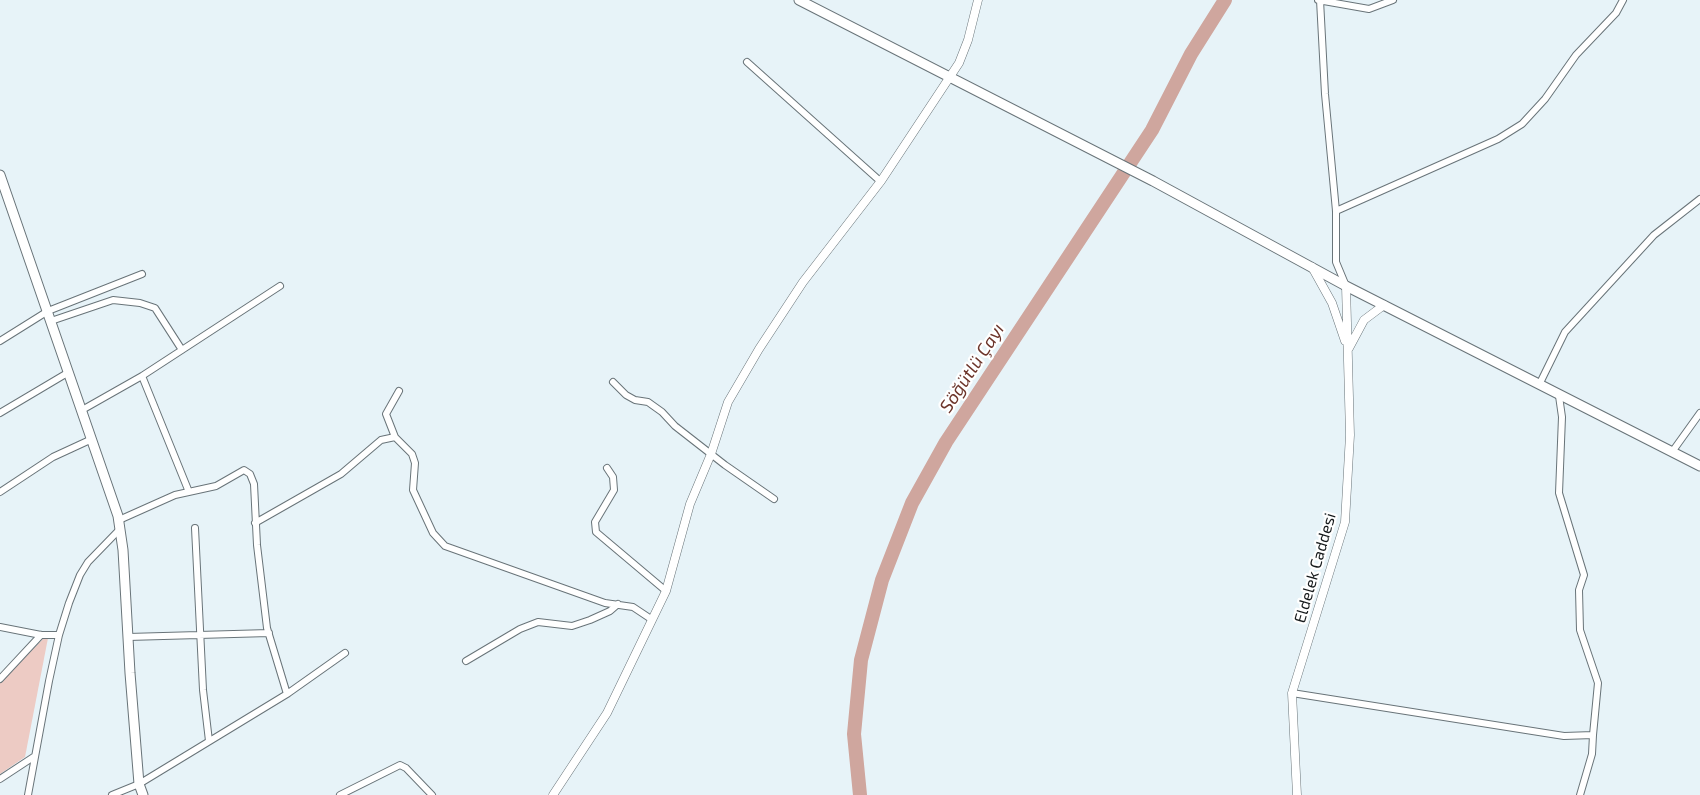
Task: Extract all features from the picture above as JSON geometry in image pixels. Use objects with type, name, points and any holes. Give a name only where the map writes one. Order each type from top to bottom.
[{"type":"main road","points":[[799,0],[1153,181],[1346,286],[1700,466]]},
{"type":"main road","points":[[0,175],[120,525],[139,784],[142,795]]},
{"type":"street","points":[[553,795],[607,713],[666,591],[690,504],[711,454],[728,402],[759,348],[803,282],[880,181],[958,63],[968,40],[978,0]]},
{"type":"street","points":[[1346,286],[1336,262],[1336,211],[1320,1],[1370,10],[1393,0]]},
{"type":"street","points":[[1336,211],[1498,139],[1522,124],[1545,99],[1576,55],[1616,13],[1623,0]]},
{"type":"street","points":[[747,62],[880,181]]},
{"type":"street","points":[[1539,385],[1565,332],[1654,235],[1700,199]]},
{"type":"street","points":[[1312,268],[1332,303],[1348,350]]},
{"type":"street","points":[[0,341],[48,311],[142,274]]},
{"type":"street","points":[[82,410],[142,376],[280,286]]},
{"type":"street","name":"Eldelek Caddesi","points":[[1297,795],[1292,693],[1345,522],[1350,435],[1346,286]]},
{"type":"street","points":[[51,321],[113,300],[140,303],[155,308],[182,350]]},
{"type":"street","points":[[1348,350],[1364,320],[1384,304]]},
{"type":"street","points":[[0,413],[69,372]]},
{"type":"street","points":[[142,376],[189,492]]},
{"type":"street","points":[[613,382],[635,400],[648,402],[662,412],[675,426],[711,454],[774,499]]},
{"type":"street","points":[[400,391],[386,414],[395,437],[412,454],[415,463],[413,490],[433,533],[445,546],[605,603],[633,608],[651,619]]},
{"type":"street","points":[[1560,396],[1562,417],[1559,493],[1584,575],[1579,590],[1580,630],[1598,683],[1592,754],[1580,795]]},
{"type":"street","points":[[1672,452],[1700,413]]},
{"type":"street","points":[[255,522],[341,474],[382,440],[395,437]]},
{"type":"street","points":[[0,492],[53,457],[92,439]]},
{"type":"street","points":[[607,468],[614,477],[614,490],[595,522],[596,532],[666,591]]},
{"type":"street","points":[[28,795],[59,635],[80,575],[88,562],[120,525],[162,500],[216,486],[244,470],[250,474],[254,484],[255,522],[269,633],[287,694]]},
{"type":"street","points":[[195,528],[203,690],[209,741]]},
{"type":"street","points":[[466,661],[520,629],[538,622],[572,626],[597,617],[618,604]]},
{"type":"street","points":[[0,627],[41,635],[59,635]]},
{"type":"street","points":[[128,637],[269,633]]},
{"type":"street","points":[[0,679],[41,635]]},
{"type":"street","points":[[112,795],[139,784],[287,694],[345,653]]},
{"type":"street","points":[[0,667],[10,669]]},
{"type":"street","points":[[1292,693],[1564,736],[1593,735]]},
{"type":"street","points":[[0,779],[35,756]]},
{"type":"street","points":[[340,795],[400,765],[406,768],[432,795]]},
{"type":"shaded area","points":[[46,636],[48,638],[25,757],[0,774],[0,683]]},
{"type":"waterway","name":"Söğütlü Çayı","points":[[860,795],[854,734],[861,660],[882,580],[912,503],[946,442],[1152,130],[1191,54],[1225,0]]}]
